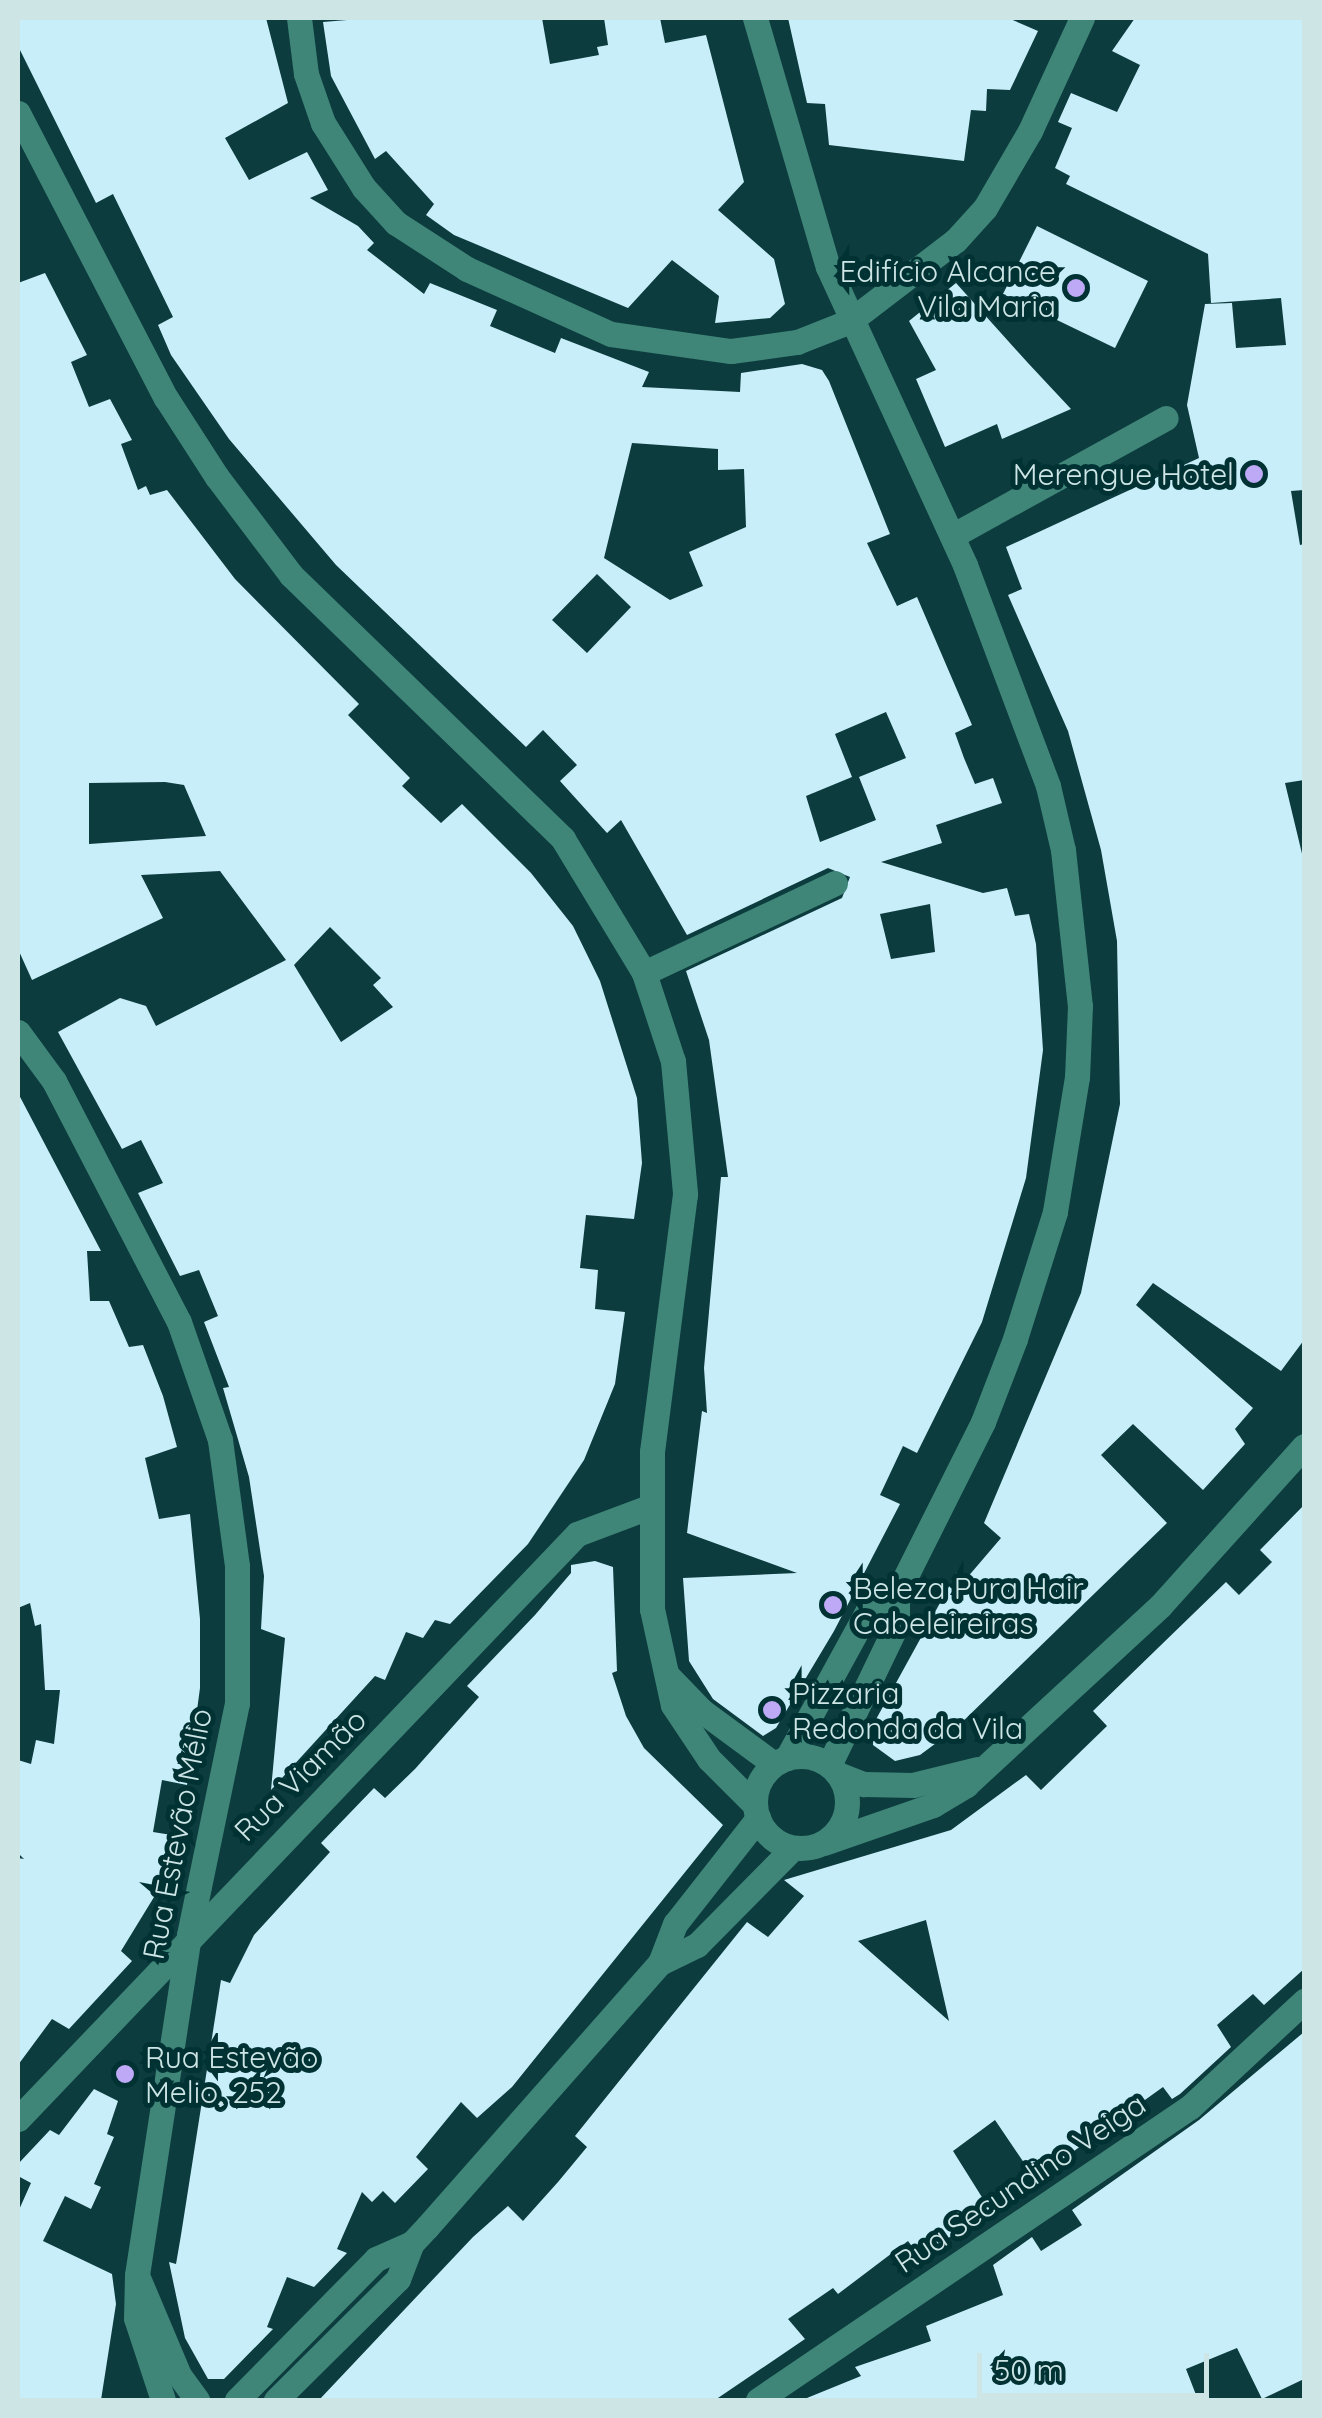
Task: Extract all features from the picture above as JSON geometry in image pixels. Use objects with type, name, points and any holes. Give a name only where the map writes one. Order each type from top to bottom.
[{"type":"street","points":[[299,18],[306,74],[323,123],[364,188],[396,223],[466,270],[612,334],[731,351],[797,342],[850,321],[956,240],[985,208],[1030,131],[1082,18]]},
{"type":"street","points":[[755,18],[804,202],[850,321],[952,536],[1048,786],[1064,850],[1080,1006],[1077,1077],[1055,1212],[1015,1340],[982,1422],[897,1594],[897,1624],[834,1770],[844,1820],[824,1843]]},
{"type":"street","points":[[18,112],[166,398],[217,477],[328,613],[562,839],[644,974],[673,1061],[685,1194],[649,1507],[660,1668],[688,1732],[756,1811],[766,1832],[793,1848]]},
{"type":"street","points":[[952,536],[1166,418]]},
{"type":"street","points":[[644,974],[836,884]]},
{"type":"street","name":"Rua Estevão Mélio","points":[[18,1032],[54,1081],[179,1322],[220,1440],[237,1566],[238,1703],[188,1935],[137,2275],[136,2318],[162,2400]]},
{"type":"street","points":[[660,1963],[697,1945],[793,1848],[824,1843],[933,1805],[987,1766],[1160,1606],[1304,1446]]},
{"type":"street","name":"Rua Viamão","points":[[18,2118],[188,1935],[577,1534],[649,1507]]},
{"type":"street","points":[[276,2400],[398,2280],[412,2242],[660,1963],[675,1924],[756,1811],[759,1782],[780,1761],[867,1612],[897,1594]]},
{"type":"street","points":[[660,1668],[702,1711],[780,1761],[834,1770],[864,1784],[913,1785],[987,1766]]},
{"type":"street","name":"Rua Secundino Veiga","points":[[758,2400],[1190,2107],[1304,2001]]},
{"type":"street","points":[[236,2400],[376,2259],[412,2242]]},
{"type":"street","points":[[137,2275],[179,2375],[197,2400]]},
{"type":"building","points":[[18,18],[266,18],[288,103],[225,138],[249,180],[307,152],[328,190],[310,198],[358,226],[374,243],[367,250],[424,294],[430,283],[497,310],[490,326],[555,353],[561,338],[649,372],[642,387],[740,392],[741,373],[802,364],[822,370],[829,381],[890,534],[867,543],[897,606],[917,597],[972,725],[955,733],[964,758],[975,784],[993,778],[1002,803],[936,825],[942,843],[881,862],[983,893],[1007,888],[1015,916],[1029,914],[1036,944],[1043,1050],[1026,1178],[982,1322],[917,1453],[903,1446],[880,1495],[900,1504],[834,1631],[776,1728],[763,1736],[713,1699],[689,1661],[683,1578],[797,1573],[687,1533],[702,1411],[707,1413],[704,1368],[721,1177],[728,1177],[709,1040],[686,971],[842,898],[850,877],[828,868],[687,935],[621,820],[607,833],[560,781],[577,765],[543,730],[526,747],[336,565],[229,439],[171,355],[158,325],[173,317],[113,194],[96,203],[18,46]],"holes":[[[632,443],[718,449],[718,470],[744,469],[746,527],[689,552],[703,586],[670,600],[604,558]],[[597,574],[631,607],[587,653],[552,620]],[[886,712],[906,758],[859,777],[876,820],[820,842],[806,796],[852,777],[835,734]],[[930,904],[935,952],[891,959],[880,914]]]},
{"type":"building","points":[[371,18],[542,18],[550,64],[599,55],[597,47],[608,45],[604,18],[660,18],[665,43],[706,35],[744,182],[718,210],[774,259],[785,304],[770,318],[715,323],[719,296],[672,260],[628,308],[454,235],[426,215],[434,204],[386,151],[375,159],[331,76],[323,22]]},
{"type":"building","points":[[788,18],[1008,18],[1038,31],[1010,90],[987,89],[986,111],[971,110],[964,161],[829,145],[825,104],[807,103]]},
{"type":"building","points":[[1135,18],[1304,18],[1304,490],[1291,491],[1300,545],[1304,544],[1304,780],[1285,783],[1304,862],[1304,1340],[1281,1371],[1153,1283],[1136,1305],[1253,1408],[1235,1429],[1245,1444],[1203,1490],[1133,1424],[1101,1455],[1167,1523],[955,1729],[920,1755],[895,1761],[873,1745],[874,1723],[957,1572],[966,1579],[1001,1538],[984,1523],[1081,1293],[1120,1104],[1117,941],[1101,850],[1068,731],[1008,595],[1022,589],[1006,547],[1199,458],[1187,405],[1205,304],[1232,303],[1236,348],[1286,345],[1281,298],[1211,303],[1208,254],[1066,184],[1070,176],[1055,168],[1072,128],[1058,122],[1071,93],[1117,112],[1140,65],[1112,51]]},
{"type":"building","name":"Edifício Alcance Vila Maria","points":[[1037,226],[1148,281],[1115,348],[1003,294]]},
{"type":"building","points":[[45,273],[87,355],[71,362],[89,407],[110,399],[132,440],[121,444],[138,490],[146,486],[150,495],[167,490],[235,579],[359,704],[348,715],[410,778],[402,786],[441,823],[462,804],[531,873],[573,926],[600,981],[637,1098],[642,1163],[634,1219],[586,1215],[580,1268],[598,1270],[595,1309],[625,1312],[615,1384],[584,1460],[528,1544],[450,1624],[435,1620],[423,1638],[406,1632],[385,1680],[375,1676],[271,1790],[285,1638],[261,1629],[264,1576],[249,1477],[223,1388],[229,1387],[204,1322],[218,1316],[199,1270],[180,1276],[138,1193],[163,1183],[141,1140],[122,1149],[58,1032],[120,998],[146,1006],[156,1026],[286,960],[220,871],[141,875],[163,918],[32,980],[18,949],[18,283]],"holes":[[[89,783],[184,785],[206,836],[89,844]],[[330,927],[381,978],[373,985],[393,1007],[341,1042],[294,965]]]},
{"type":"building","points":[[956,283],[1071,409],[1002,439],[997,424],[945,447],[916,379],[936,370],[909,321]]},
{"type":"building","points":[[18,1093],[101,1251],[87,1251],[90,1301],[109,1301],[129,1347],[143,1345],[163,1396],[177,1447],[145,1458],[159,1519],[190,1514],[200,1619],[200,1688],[187,1785],[162,1780],[153,1832],[178,1836],[170,1886],[162,1884],[121,1951],[132,1961],[69,2029],[52,2019],[18,2065],[18,1858],[24,1859],[18,1853],[18,1760],[31,1764],[36,1740],[54,1744],[60,1690],[45,1690],[41,1624],[35,1626],[30,1603],[18,1608]]},
{"type":"building","points":[[1304,1505],[1304,1969],[1264,2005],[1253,1994],[1217,2025],[1231,2047],[1180,2094],[1172,2099],[1163,2087],[1035,2179],[995,2120],[953,2151],[990,2210],[920,2257],[908,2241],[838,2294],[833,2288],[788,2319],[805,2339],[715,2400],[319,2400],[473,2237],[508,2206],[523,2221],[558,2182],[587,2147],[575,2136],[747,1922],[768,1937],[804,1896],[784,1880],[951,1830],[1026,1775],[1041,1790],[1107,1726],[1093,1711],[1226,1582],[1239,1595],[1272,1562],[1260,1550]],"holes":[[[926,1920],[949,2021],[858,1941]]]},
{"type":"building","points":[[595,1561],[613,1567],[617,1671],[612,1673],[626,1716],[644,1748],[723,1825],[512,2087],[477,2118],[461,2102],[416,2157],[428,2169],[395,2203],[383,2191],[372,2202],[362,2192],[337,2249],[347,2253],[314,2287],[287,2277],[267,2327],[273,2329],[224,2379],[208,2379],[185,2338],[169,2262],[176,2264],[221,1980],[230,1983],[254,1935],[330,1852],[321,1843],[374,1788],[385,1798],[415,1769],[479,1697],[467,1686],[535,1615],[571,1573],[571,1565]]},
{"type":"building","points":[[1304,2032],[1304,2379],[1262,2399],[1237,2348],[1186,2369],[1198,2400],[802,2400],[861,2376],[855,2367],[931,2341],[926,2326],[1003,2295],[993,2265],[1032,2237],[1041,2251],[1082,2225],[1072,2210],[1199,2120]]},
{"type":"building","points":[[94,2089],[118,2101],[107,2134],[114,2137],[94,2184],[101,2187],[91,2209],[65,2196],[43,2241],[112,2274],[116,2304],[101,2400],[18,2400],[18,2212],[31,2183],[18,2176],[18,2164],[50,2130],[59,2135]]},
{"type":"place","name":"Edifício Alcance Vila Maria","points":[[1076,288]]},
{"type":"place","name":"Merengue Hotel","points":[[1254,474]]},
{"type":"place","name":"Beleza Pura Hair Cabeleireiras","points":[[833,1605]]},
{"type":"place","name":"Pizzaria Redonda da Vila","points":[[772,1710]]},
{"type":"place","name":"Rua Estevão Melio, 252","points":[[125,2074]]}]
